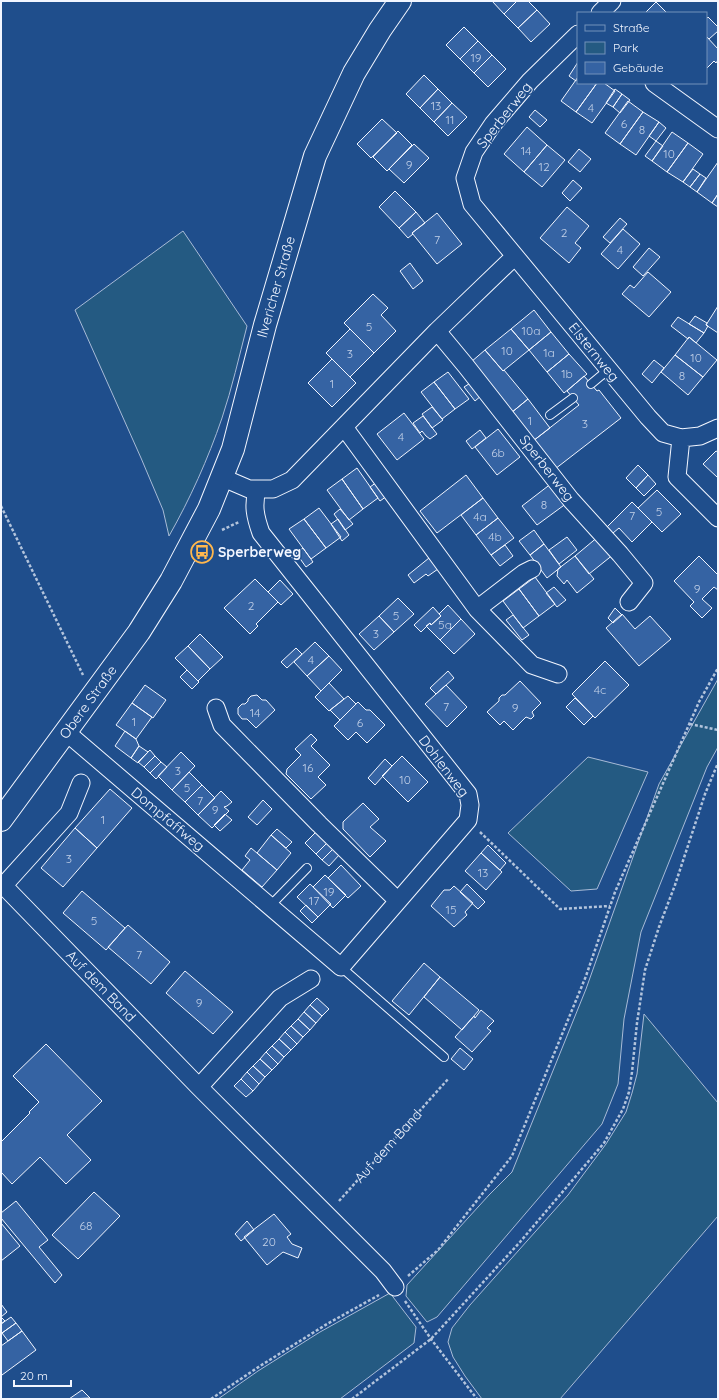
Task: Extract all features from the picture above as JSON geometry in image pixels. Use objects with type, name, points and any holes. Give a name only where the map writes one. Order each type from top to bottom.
[{"type":"street","name":"Ilvericher Straße","points":[[171,581],[209,509],[233,449],[265,325],[315,156],[354,73],[380,30],[400,1]]},
{"type":"street","points":[[601,12],[612,1]]},
{"type":"street","name":"Sperberweg","points":[[515,256],[472,204],[465,178],[474,152],[493,124],[530,81],[577,35]]},
{"type":"street","points":[[655,84],[718,129]]},
{"type":"street","points":[[222,477],[249,489],[273,489],[292,480],[437,331],[515,256]]},
{"type":"street","name":"Elsternweg","points":[[515,256],[648,417],[663,433],[681,438],[700,436],[718,428]]},
{"type":"street","name":"Sperberweg","points":[[437,331],[571,500],[644,583],[629,602]]},
{"type":"street","points":[[344,427],[476,609],[532,665],[558,674]]},
{"type":"street","points":[[681,438],[677,477],[718,518]]},
{"type":"street","name":"Dohlenweg","points":[[257,489],[254,503],[256,520],[261,533],[468,794],[470,805],[468,820]]},
{"type":"street","points":[[476,609],[524,573],[532,570]]},
{"type":"street","name":"Obere Straße","points":[[1,820],[139,632],[171,581]]},
{"type":"street","points":[[216,708],[222,725],[398,901]]},
{"type":"street","name":"Dompfaffweg","points":[[66,732],[341,967]]},
{"type":"street","name":"Auf dem Band","points":[[81,783],[70,813],[3,884],[199,1087],[383,1271],[395,1287]]},
{"type":"street","points":[[341,967],[468,820]]},
{"type":"street","points":[[199,1087],[280,998],[311,978]]},
{"type":"lane","points":[[591,384],[609,370]]},
{"type":"lane","points":[[550,416],[573,398]]},
{"type":"lane","points":[[270,906],[307,868]]},
{"type":"lane","points":[[341,967],[444,1057]]},
{"type":"path","points":[[1,506],[84,677],[88,671]]},
{"type":"path","points":[[211,1399],[327,1324],[395,1287],[438,1250],[512,1156],[586,976],[615,892],[699,702],[718,668]]},
{"type":"path","points":[[690,724],[718,730]]},
{"type":"path","points":[[352,1399],[431,1339],[520,1242],[604,1143],[622,1109],[628,1092],[632,1072],[637,1023],[645,970],[705,794],[718,763]]},
{"type":"path","points":[[468,820],[560,909],[610,906]]},
{"type":"path","name":"Auf dem Band","points":[[326,1215],[449,1078]]},
{"type":"path","points":[[395,1287],[431,1339],[477,1399]]},
{"type":"green space","points":[[183,231],[247,326],[229,395],[217,433],[198,478],[169,536],[163,510],[75,310]]},
{"type":"green space","points":[[718,679],[718,747],[707,767],[641,932],[624,1019],[618,1084],[602,1124],[437,1317],[427,1322],[406,1296],[407,1285],[512,1172],[586,989],[659,784]]},
{"type":"green space","points":[[588,757],[648,772],[597,889],[571,891],[508,833]]},
{"type":"green space","points":[[644,1014],[718,1103],[718,1216],[560,1399],[482,1399],[453,1357],[448,1342],[452,1328],[470,1305],[568,1195],[606,1144],[626,1112],[637,1074]]},
{"type":"green space","points":[[390,1293],[416,1327],[414,1343],[340,1399],[218,1399],[258,1371],[320,1332]]},
{"type":"building","points":[[492,1],[517,1],[504,14]]},
{"type":"building","points":[[517,1],[528,1],[537,10],[518,28],[504,14]]},
{"type":"building","points":[[656,2],[666,12],[646,12]]},
{"type":"building","points":[[537,10],[550,24],[531,42],[518,28]]},
{"type":"building","points":[[708,17],[718,27],[718,31],[709,39],[707,37]]},
{"type":"building","points":[[464,27],[478,41],[460,59],[446,45]]},
{"type":"building","points":[[707,37],[718,49],[718,60],[716,63],[714,61],[707,68]]},
{"type":"building","points":[[478,41],[492,55],[474,73],[460,59]]},
{"type":"building","points":[[492,55],[506,69],[488,87],[474,73]]},
{"type":"building","points":[[577,64],[576,81],[569,76]]},
{"type":"building","points":[[424,75],[438,89],[420,108],[406,94]]},
{"type":"building","points":[[577,78],[577,84],[596,84],[576,112],[561,101]]},
{"type":"building","points":[[596,84],[605,84],[615,91],[592,123],[576,112]]},
{"type":"building","points":[[438,89],[452,103],[434,122],[420,108]]},
{"type":"building","points":[[615,89],[622,94],[613,107],[606,103]]},
{"type":"building","points":[[622,94],[630,100],[620,113],[613,107]]},
{"type":"building","points":[[628,101],[643,112],[620,144],[605,133]]},
{"type":"building","points":[[452,103],[467,117],[448,136],[434,122]]},
{"type":"building","points":[[535,110],[547,120],[540,127],[529,117]]},
{"type":"building","points":[[643,112],[659,122],[636,155],[620,144]]},
{"type":"building","points":[[382,119],[397,133],[371,158],[357,144]]},
{"type":"building","points":[[659,122],[666,128],[656,141],[649,136]]},
{"type":"building","points":[[527,127],[547,145],[524,172],[504,154]]},
{"type":"building","points":[[398,131],[412,145],[387,171],[373,157]]},
{"type":"building","points":[[672,132],[688,143],[667,172],[652,161]]},
{"type":"building","points":[[656,141],[663,146],[652,161],[645,156]]},
{"type":"building","points":[[688,143],[703,154],[683,182],[667,172]]},
{"type":"building","points":[[414,144],[429,158],[404,183],[389,169]]},
{"type":"building","points":[[547,145],[565,160],[542,187],[524,172]]},
{"type":"building","points":[[579,149],[591,159],[580,172],[568,162]]},
{"type":"building","points":[[718,162],[718,194],[712,203],[697,192]]},
{"type":"building","points":[[693,169],[700,174],[690,187],[683,182]]},
{"type":"building","points":[[700,174],[706,178],[697,192],[690,187]]},
{"type":"building","points":[[573,180],[582,188],[570,201],[562,193]]},
{"type":"building","points":[[395,191],[416,212],[399,228],[379,207]]},
{"type":"building","points":[[718,194],[718,207],[712,203]]},
{"type":"building","points":[[567,207],[589,226],[575,243],[581,248],[569,263],[540,238]]},
{"type":"building","points":[[416,212],[425,223],[408,238],[399,228]]},
{"type":"building","points":[[437,213],[462,244],[437,264],[412,233]]},
{"type":"building","points":[[620,218],[627,224],[610,243],[603,237]]},
{"type":"building","points":[[623,229],[640,244],[618,269],[601,254]]},
{"type":"building","points":[[649,248],[660,257],[643,276],[633,267]]},
{"type":"building","points":[[410,263],[423,281],[413,289],[400,271]]},
{"type":"building","points":[[648,272],[671,292],[649,317],[622,294],[630,285],[634,288]]},
{"type":"building","points":[[373,294],[388,308],[381,315],[396,331],[374,353],[344,323]]},
{"type":"building","points":[[718,306],[718,333],[706,325]]},
{"type":"building","points":[[534,310],[551,332],[529,350],[511,329]]},
{"type":"building","points":[[695,316],[707,323],[706,325],[708,326],[704,333],[689,324]]},
{"type":"building","points":[[678,317],[704,333],[696,343],[671,326]]},
{"type":"building","points":[[350,329],[374,353],[350,377],[326,353]]},
{"type":"building","points":[[511,329],[529,350],[503,371],[485,350]]},
{"type":"building","points":[[551,332],[569,354],[547,372],[529,350]]},
{"type":"building","points":[[689,337],[717,360],[703,377],[675,355]]},
{"type":"building","points":[[485,350],[528,399],[511,413],[471,362]]},
{"type":"building","points":[[569,354],[587,374],[564,393],[547,372]]},
{"type":"building","points":[[675,355],[703,377],[688,395],[661,372]]},
{"type":"building","points":[[332,359],[356,383],[332,407],[308,383]]},
{"type":"building","points":[[654,360],[664,368],[652,383],[642,374]]},
{"type":"building","points":[[448,372],[469,399],[455,409],[434,382]]},
{"type":"building","points":[[584,376],[597,391],[599,390],[621,418],[555,469],[533,441],[579,405],[567,391]]},
{"type":"building","points":[[434,382],[455,409],[442,419],[421,392]]},
{"type":"building","points":[[472,382],[482,395],[475,401],[464,387]]},
{"type":"building","points":[[528,399],[550,428],[533,441],[511,413]]},
{"type":"building","points":[[432,407],[443,420],[432,428],[422,414]]},
{"type":"building","points":[[404,413],[424,439],[397,460],[377,434]]},
{"type":"building","points":[[423,416],[437,434],[430,439],[422,431],[420,433],[413,423]]},
{"type":"building","points":[[498,429],[520,457],[497,475],[475,447]]},
{"type":"building","points":[[480,430],[486,438],[472,449],[466,441]]},
{"type":"building","points":[[716,451],[718,452],[717,477],[703,464]]},
{"type":"building","points":[[638,465],[648,475],[636,488],[626,478]]},
{"type":"building","points":[[357,468],[378,498],[363,509],[342,479]]},
{"type":"building","points":[[466,475],[483,498],[437,533],[420,511]]},
{"type":"building","points":[[648,475],[656,484],[644,496],[636,488]]},
{"type":"building","points":[[342,479],[363,509],[349,520],[327,490]]},
{"type":"building","points":[[377,482],[387,496],[380,501],[370,487]]},
{"type":"building","points":[[552,483],[567,503],[537,525],[522,506]]},
{"type":"building","points":[[657,490],[681,514],[662,532],[638,508]]},
{"type":"building","points":[[483,498],[498,518],[476,535],[461,515]]},
{"type":"building","points":[[632,502],[652,522],[632,542],[619,528],[613,533],[607,527]]},
{"type":"building","points":[[319,508],[341,537],[326,548],[304,519]]},
{"type":"building","points":[[340,509],[353,524],[345,530],[334,514]]},
{"type":"building","points":[[498,518],[514,538],[491,555],[476,535]]},
{"type":"building","points":[[304,519],[326,548],[311,559],[289,529]]},
{"type":"building","points":[[338,519],[349,535],[342,541],[331,524]]},
{"type":"building","points":[[534,530],[544,544],[530,555],[519,541]]},
{"type":"building","points":[[599,536],[614,554],[589,574],[575,556]]},
{"type":"building","points":[[567,537],[577,550],[559,564],[549,550]]},
{"type":"building","points":[[544,544],[561,567],[547,578],[530,555]]},
{"type":"building","points":[[505,545],[513,556],[500,566],[491,555]]},
{"type":"building","points":[[303,548],[313,562],[306,567],[296,553]]},
{"type":"building","points":[[575,556],[594,579],[577,593],[567,580],[564,584],[557,576],[558,569]]},
{"type":"building","points":[[699,556],[718,575],[718,590],[714,587],[702,599],[712,608],[702,618],[690,606],[694,602],[674,581]]},
{"type":"building","points":[[429,558],[438,569],[428,576],[426,574],[414,583],[408,575]]},
{"type":"building","points":[[535,577],[555,604],[539,616],[519,589]]},
{"type":"building","points":[[255,579],[278,602],[256,624],[258,626],[250,634],[224,608]]},
{"type":"building","points":[[280,580],[293,594],[281,605],[268,592]]},
{"type":"building","points":[[554,587],[566,600],[557,607],[546,593]]},
{"type":"building","points":[[519,589],[539,616],[523,628],[503,601]]},
{"type":"building","points":[[398,598],[414,614],[394,632],[379,616]]},
{"type":"building","points":[[448,605],[461,619],[440,640],[426,626],[430,623],[431,625],[441,616],[439,614]]},
{"type":"building","points":[[433,607],[441,616],[431,625],[430,623],[421,632],[414,625]]},
{"type":"building","points":[[615,608],[622,615],[613,623],[608,618]]},
{"type":"building","points":[[622,614],[635,629],[650,616],[671,639],[639,666],[606,628]]},
{"type":"building","points":[[513,615],[529,635],[522,640],[506,620]]},
{"type":"building","points":[[379,616],[394,632],[374,650],[359,634]]},
{"type":"building","points":[[461,619],[475,634],[454,654],[440,640]]},
{"type":"building","points":[[200,634],[223,657],[210,669],[188,646]]},
{"type":"building","points":[[315,642],[329,656],[307,676],[294,662]]},
{"type":"building","points":[[188,646],[210,669],[198,681],[175,658]]},
{"type":"building","points":[[296,648],[302,654],[287,668],[281,662]]},
{"type":"building","points":[[329,656],[342,670],[321,691],[307,676]]},
{"type":"building","points":[[605,661],[629,685],[595,718],[572,694]]},
{"type":"building","points":[[187,670],[199,682],[192,689],[180,677]]},
{"type":"building","points":[[448,671],[454,678],[436,694],[430,688]]},
{"type":"building","points":[[520,681],[541,703],[532,712],[534,716],[531,719],[526,717],[513,730],[504,721],[500,725],[487,712],[499,701],[499,698],[502,695],[505,695]]},
{"type":"building","points":[[329,683],[344,699],[329,711],[315,697]]},
{"type":"building","points":[[145,685],[166,700],[153,718],[132,703]]},
{"type":"building","points":[[446,685],[467,707],[447,727],[425,704]]},
{"type":"building","points":[[257,695],[262,700],[266,700],[275,710],[256,728],[247,719],[242,719],[238,714],[238,708],[242,704],[245,704],[251,696]]},
{"type":"building","points":[[348,696],[356,704],[340,720],[330,710]]},
{"type":"building","points":[[575,698],[593,716],[584,725],[566,707]]},
{"type":"building","points":[[358,702],[366,710],[370,710],[385,725],[367,743],[356,732],[348,740],[334,726]]},
{"type":"building","points":[[132,703],[152,717],[136,739],[116,725]]},
{"type":"building","points":[[125,731],[136,739],[139,746],[131,758],[115,746]]},
{"type":"building","points":[[311,734],[317,740],[311,746],[330,765],[318,777],[326,785],[311,799],[286,774],[287,769],[301,755],[295,749]]},
{"type":"building","points":[[139,746],[148,752],[138,763],[131,758]]},
{"type":"building","points":[[150,750],[155,756],[144,767],[138,762]]},
{"type":"building","points":[[181,752],[195,766],[172,790],[158,776]]},
{"type":"building","points":[[155,756],[161,762],[150,773],[144,767]]},
{"type":"building","points":[[402,756],[428,782],[408,802],[382,776]]},
{"type":"building","points":[[385,759],[392,766],[375,785],[368,778]]},
{"type":"building","points":[[161,762],[167,767],[156,779],[150,773]]},
{"type":"building","points":[[189,772],[202,785],[185,802],[172,790]]},
{"type":"building","points":[[202,785],[215,798],[198,815],[185,802]]},
{"type":"building","points":[[110,789],[132,808],[97,848],[75,828]]},
{"type":"building","points":[[221,791],[232,802],[224,807],[229,811],[212,828],[198,815]]},
{"type":"building","points":[[263,800],[272,809],[257,825],[248,817]]},
{"type":"building","points":[[363,803],[379,819],[370,827],[386,841],[370,857],[343,829],[343,822]]},
{"type":"building","points":[[225,814],[232,820],[220,831],[214,825]]},
{"type":"building","points":[[75,828],[97,848],[63,887],[41,868]]},
{"type":"building","points":[[277,829],[292,842],[286,848],[271,835]]},
{"type":"building","points":[[317,831],[328,842],[316,854],[305,843]]},
{"type":"building","points":[[271,835],[291,853],[277,870],[257,853]]},
{"type":"building","points":[[328,842],[334,848],[322,860],[316,854]]},
{"type":"building","points":[[488,845],[506,863],[500,870],[481,853]]},
{"type":"building","points":[[251,848],[277,870],[262,887],[242,870],[250,860],[245,856]]},
{"type":"building","points":[[334,848],[340,854],[329,866],[322,860]]},
{"type":"building","points":[[481,853],[502,872],[486,890],[465,871]]},
{"type":"building","points":[[341,865],[361,886],[348,898],[328,878]]},
{"type":"building","points":[[325,875],[346,895],[333,908],[313,887]]},
{"type":"building","points":[[310,884],[331,904],[318,917],[297,897]]},
{"type":"building","points":[[467,884],[485,902],[478,909],[460,892]]},
{"type":"building","points":[[454,886],[473,903],[465,912],[467,915],[454,927],[431,906],[444,890],[450,890]]},
{"type":"building","points":[[82,891],[125,928],[106,950],[63,913]]},
{"type":"building","points":[[306,905],[318,917],[312,923],[300,911]]},
{"type":"building","points":[[128,925],[170,962],[151,984],[108,947]]},
{"type":"building","points":[[424,963],[440,977],[409,1015],[392,1001]]},
{"type":"building","points":[[185,971],[233,1012],[213,1034],[166,993]]},
{"type":"building","points":[[440,977],[479,1010],[462,1030],[424,997]]},
{"type":"building","points":[[317,998],[329,1009],[322,1016],[310,1005]]},
{"type":"building","points":[[310,1005],[322,1016],[316,1023],[304,1012]]},
{"type":"building","points":[[481,1010],[494,1021],[487,1028],[491,1031],[472,1052],[455,1037],[474,1016],[475,1018]]},
{"type":"building","points":[[304,1012],[316,1023],[310,1030],[298,1019]]},
{"type":"building","points":[[298,1019],[310,1030],[303,1037],[291,1026]]},
{"type":"building","points":[[291,1026],[303,1037],[297,1044],[285,1032]]},
{"type":"building","points":[[285,1032],[297,1044],[291,1050],[279,1039]]},
{"type":"building","points":[[279,1039],[291,1050],[284,1057],[272,1046]]},
{"type":"building","points":[[46,1044],[102,1101],[67,1135],[91,1160],[66,1184],[40,1157],[12,1184],[1,1172],[1,1142],[39,1102],[13,1076]]},
{"type":"building","points":[[272,1046],[284,1057],[278,1064],[266,1052]]},
{"type":"building","points":[[460,1048],[473,1059],[464,1070],[451,1059]]},
{"type":"building","points":[[266,1052],[278,1064],[272,1070],[260,1059]]},
{"type":"building","points":[[260,1059],[272,1070],[265,1077],[253,1066]]},
{"type":"building","points":[[253,1066],[265,1077],[259,1084],[247,1072]]},
{"type":"building","points":[[247,1072],[259,1084],[253,1091],[241,1079]]},
{"type":"building","points":[[241,1079],[253,1091],[246,1097],[234,1086]]},
{"type":"building","points":[[94,1192],[120,1216],[78,1259],[52,1235]]},
{"type":"building","points":[[16,1201],[48,1240],[39,1247],[62,1275],[55,1283],[1,1218],[1,1213]]},
{"type":"building","points":[[274,1214],[291,1234],[287,1237],[292,1244],[302,1248],[298,1258],[283,1252],[267,1265],[244,1237]]},
{"type":"building","points":[[247,1221],[254,1230],[241,1241],[235,1234]]},
{"type":"building","points":[[1,1223],[20,1246],[1,1261]]},
{"type":"building","points":[[1,1304],[7,1312],[1,1317]]},
{"type":"building","points":[[1,1317],[5,1321],[1,1324]]},
{"type":"building","points":[[11,1317],[16,1323],[2,1333],[1,1324]]},
{"type":"building","points":[[16,1323],[22,1331],[8,1341],[2,1333]]},
{"type":"building","points":[[22,1331],[36,1350],[2,1375],[1,1346]]},
{"type":"building","points":[[82,1390],[90,1398],[69,1399]]},
{"type":"place","name":"Sperberweg","points":[[202,552]]}]
